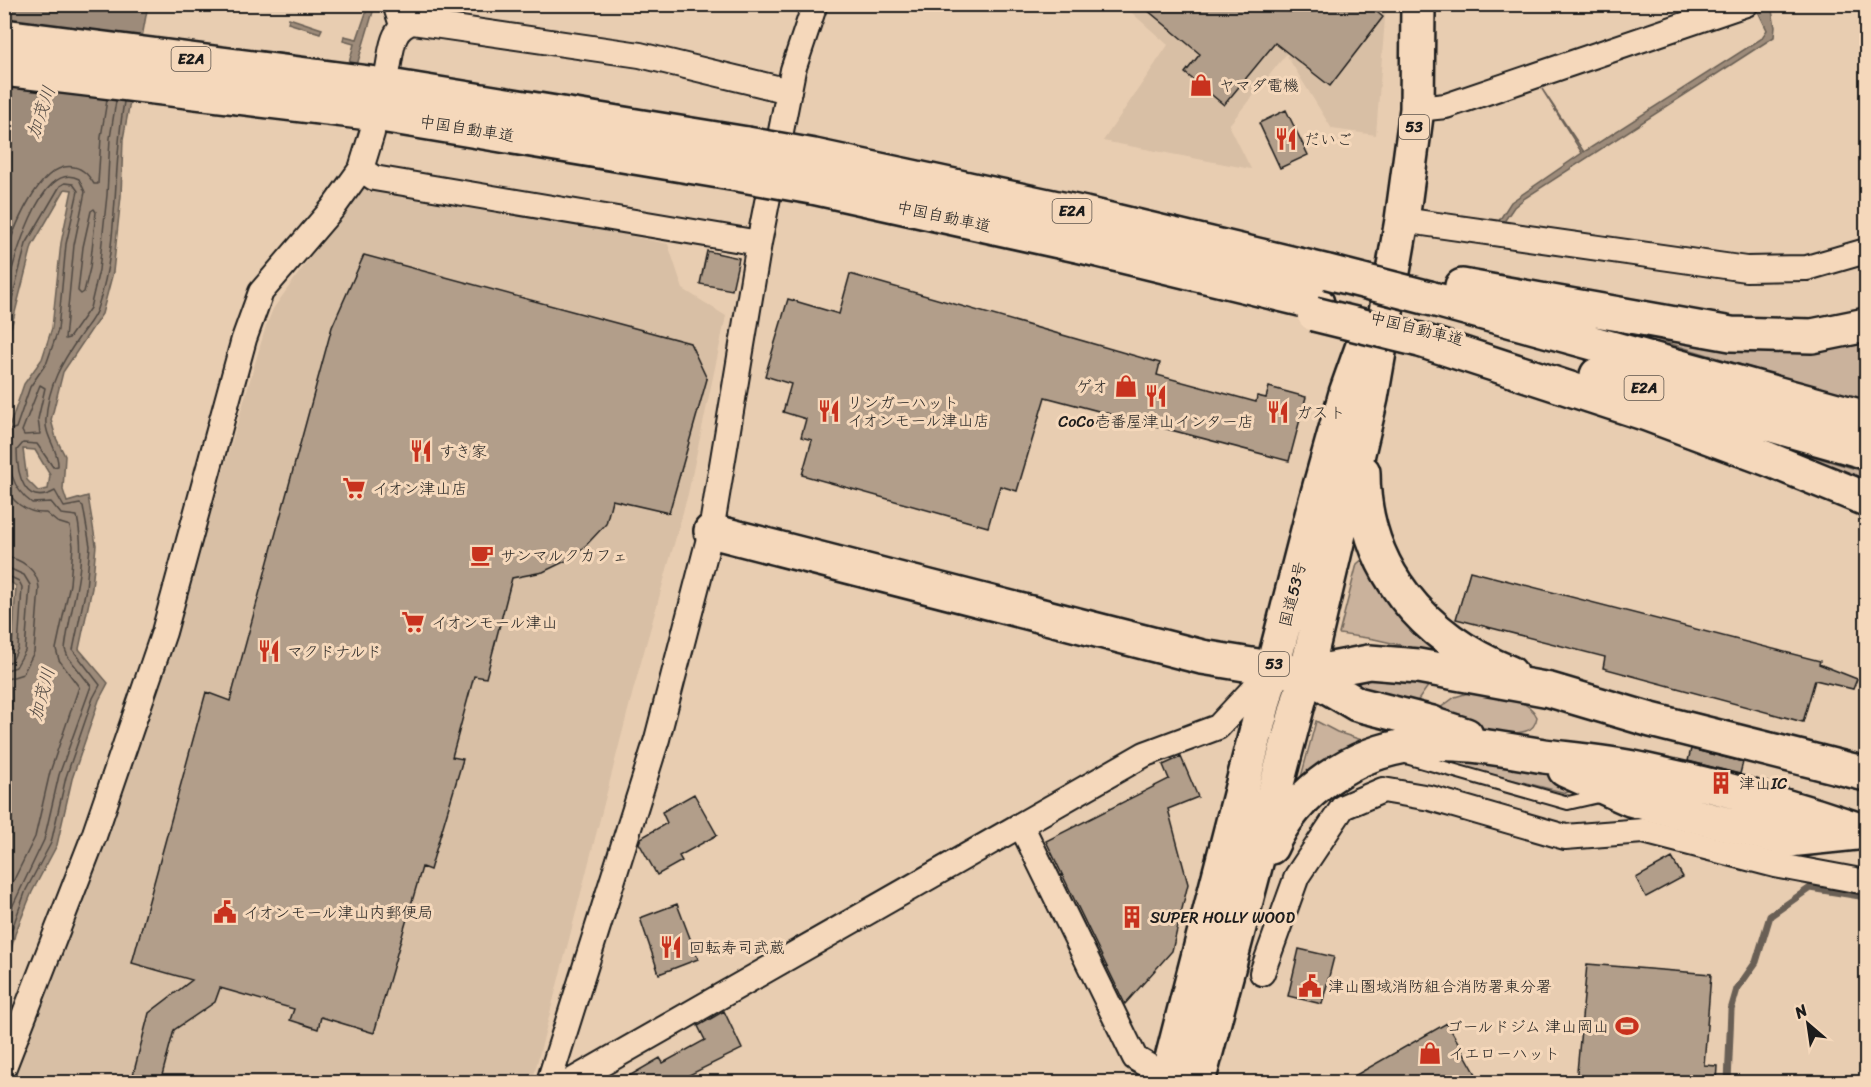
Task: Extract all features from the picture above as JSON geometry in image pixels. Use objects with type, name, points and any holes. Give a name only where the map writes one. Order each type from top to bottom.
[{"type":"main road","name":"国道53号","points":[[1177,1081],[1240,926],[1306,674],[1371,398],[1399,235],[1417,109],[1418,4]]},
{"type":"main road","name":"中国自動車道","points":[[4,36],[376,100]]},
{"type":"main road","name":"中国自動車道","points":[[4,69],[376,100],[564,112],[742,159],[1085,214],[1430,289],[1866,418]]},
{"type":"main road","name":"中国自動車道","points":[[813,172],[1316,308],[1614,380],[1866,452]]},
{"type":"main road","name":"国道53号","points":[[1177,1081],[1312,511],[1346,393],[1399,235]]},
{"type":"main road","points":[[1430,289],[1731,334],[1812,336],[1866,325]]},
{"type":"main road","points":[[1420,334],[1647,414],[1779,463],[1866,499]]},
{"type":"main road","points":[[1371,398],[1364,460],[1363,499],[1368,525],[1390,576],[1404,597],[1447,639],[1503,671],[1550,690],[1651,720],[1866,774]]},
{"type":"main road","points":[[711,531],[1202,657],[1306,674],[1357,704],[1633,767],[1794,824],[1866,832]]},
{"type":"main road","points":[[1306,674],[1369,662],[1418,666],[1550,690],[1633,767]]},
{"type":"main road","points":[[1463,675],[1560,705],[1633,767],[1789,840],[1866,848]]},
{"type":"main road","points":[[1412,718],[1527,753],[1642,770],[1798,809],[1866,832]]},
{"type":"main road","points":[[1240,926],[1273,843],[1286,819],[1317,787],[1336,773],[1384,751],[1438,744],[1633,767],[1866,788]]},
{"type":"main road","points":[[1527,753],[1633,767]]},
{"type":"main road","points":[[1802,784],[1866,779]]},
{"type":"main road","points":[[1802,784],[1866,832]]},
{"type":"main road","points":[[1802,784],[1866,810]]},
{"type":"main road","points":[[1789,840],[1866,832]]},
{"type":"street","points":[[548,1082],[657,740],[711,531],[759,243],[789,91],[810,14],[815,4]]},
{"type":"street","points":[[1417,109],[1446,106],[1746,4]]},
{"type":"street","points":[[4,1067],[94,836],[164,632],[244,339],[261,292],[333,208],[361,169],[376,100],[396,33],[398,15],[413,22],[640,55],[789,91]]},
{"type":"street","points":[[361,169],[374,178],[759,243]]},
{"type":"street","points":[[1399,235],[1746,269],[1807,268],[1866,251]]},
{"type":"street","points":[[570,1083],[1145,754],[1218,727],[1273,668]]},
{"type":"street","points":[[1262,974],[1298,876],[1343,807],[1383,790],[1430,798],[1565,837],[1643,831],[1775,865],[1866,882]]},
{"type":"street","points":[[1021,825],[1135,1058],[1177,1081]]},
{"type":"lane","points":[[1384,751],[1568,803],[1633,767]]},
{"type":"shaded area","name":"ヤマダ電機","points":[[1123,5],[1326,5],[1229,125],[1251,169],[1103,141],[1168,45]]},
{"type":"shaded area","points":[[1329,5],[1386,5],[1376,135],[1332,129],[1287,56]]},
{"type":"shaded area","name":"イオンモール津山","points":[[366,186],[575,224],[668,244],[683,289],[726,316],[688,494],[633,691],[533,1079],[525,1082],[9,1082],[81,897],[211,512],[266,326],[273,309],[338,218]]},
{"type":"shaded area","points":[[1621,329],[1866,334],[1866,402]]},
{"type":"shaded area","points":[[1693,421],[1866,472],[1866,488]]},
{"type":"shaded area","points":[[1364,558],[1379,587],[1396,612],[1415,633],[1440,654],[1374,639],[1339,634],[1357,564]]},
{"type":"shaded area","points":[[1360,674],[1431,682],[1414,706],[1363,692],[1340,678]]},
{"type":"shaded area","points":[[1468,693],[1496,695],[1516,700],[1532,710],[1537,717],[1535,724],[1531,729],[1518,733],[1485,732],[1443,726],[1436,711],[1455,697]]},
{"type":"shaded area","points":[[1316,721],[1337,732],[1371,743],[1307,783],[1301,777]]},
{"type":"shaded area","points":[[1445,759],[1511,760],[1570,779],[1573,790],[1566,793],[1454,765]]},
{"type":"water","points":[[369,4],[375,5],[357,65],[349,63],[354,44],[343,41],[344,36],[357,39]]},
{"type":"water","name":"加茂川","points":[[5,5],[148,5],[123,139],[121,196],[113,272],[102,314],[63,372],[51,420],[56,438],[65,456],[63,490],[67,502],[88,496],[96,545],[92,588],[79,649],[108,683],[99,700],[72,779],[57,845],[32,892],[15,934],[5,974],[4,685],[7,658],[12,648],[16,586],[5,578],[5,427],[10,425],[24,384],[42,359],[52,328],[61,243],[72,190],[65,189],[32,246],[11,328],[10,357],[5,360]],"holes":[[[23,449],[35,450],[50,475],[48,489],[38,491],[27,480]]]},
{"type":"water","points":[[1755,5],[1771,5],[1775,27],[1774,37],[1525,198],[1514,207],[1501,226],[1495,227],[1511,202],[1582,153],[1542,89],[1584,152],[1761,39],[1767,30]]},
{"type":"water","points":[[289,18],[322,29],[320,33],[288,23]]},
{"type":"building","points":[[1140,4],[1367,4],[1383,17],[1330,86],[1275,43],[1224,105],[1185,73],[1200,54]]},
{"type":"building","points":[[1286,110],[1308,155],[1280,168],[1259,123]]},
{"type":"building","points":[[707,251],[739,258],[732,290],[700,284]]},
{"type":"building","points":[[364,255],[690,343],[707,379],[669,513],[612,500],[606,524],[576,556],[543,572],[512,578],[486,678],[474,676],[452,757],[463,759],[430,870],[422,867],[374,1033],[321,1017],[318,1029],[290,1020],[294,1009],[220,988],[215,1002],[174,1030],[160,1083],[131,1083],[149,1013],[192,980],[132,963],[206,692],[230,701],[332,327]]},
{"type":"building","points":[[850,274],[1160,363],[1157,375],[1256,402],[1257,396],[1266,398],[1269,387],[1306,397],[1289,461],[1045,397],[1017,491],[1000,486],[988,527],[802,475],[812,440],[801,437],[806,419],[783,412],[791,384],[765,376],[788,299],[839,314]]},
{"type":"building","points":[[1470,571],[1820,661],[1819,664],[1857,679],[1853,689],[1815,680],[1803,722],[1603,668],[1605,657],[1456,619]]},
{"type":"building","points":[[1691,749],[1743,762],[1740,774],[1688,761]]},
{"type":"building","name":"SUPER HOLLY WOOD","points":[[1181,757],[1198,797],[1168,809],[1188,884],[1172,951],[1125,1004],[1046,841],[1169,779],[1163,765]]},
{"type":"building","points":[[694,794],[717,835],[679,856],[682,861],[657,875],[639,843],[641,838],[667,823],[662,812]]},
{"type":"building","points":[[1672,858],[1683,877],[1646,897],[1636,878]]},
{"type":"building","name":"回転寿司武蔵","points":[[677,904],[698,959],[659,974],[640,918]]},
{"type":"building","points":[[1299,949],[1334,957],[1322,1004],[1288,996]]},
{"type":"building","points":[[1587,964],[1711,974],[1704,1065],[1717,1066],[1716,1083],[1576,1083]]},
{"type":"building","points":[[724,1011],[742,1049],[687,1076],[690,1083],[617,1083],[660,1058],[663,1063],[705,1040],[698,1026]]},
{"type":"building","name":"イエローハット","points":[[1447,1023],[1481,1083],[1342,1083]]},
{"type":"waterway","points":[[1728,1082],[1731,1010],[1737,989],[1756,962],[1770,916],[1810,888],[1866,897]]},
{"type":"place","name":"ヤマダ電機","points":[[1201,85]]},
{"type":"place","name":"だいご","points":[[1286,139]]},
{"type":"place","name":"ゲオ","points":[[1126,386]]},
{"type":"place","name":"CoCo壱番屋津山インター店","points":[[1156,396]]},
{"type":"place","name":"リンガーハット イオンモール津山店","points":[[829,411]]},
{"type":"place","name":"ガスト","points":[[1278,412]]},
{"type":"place","name":"すき家","points":[[421,451]]},
{"type":"place","name":"イオン津山店","points":[[354,488]]},
{"type":"place","name":"サンマルクカフェ","points":[[482,555]]},
{"type":"place","name":"イオンモール津山","points":[[413,622]]},
{"type":"place","name":"マクドナルド","points":[[269,651]]},
{"type":"place","name":"津山IC","points":[[1721,783]]},
{"type":"place","name":"イオンモール津山内郵便局","points":[[225,912]]},
{"type":"place","name":"SUPER HOLLY WOOD","points":[[1132,917]]},
{"type":"place","name":"回転寿司武蔵","points":[[671,947]]},
{"type":"place","name":"津山圏域消防組合消防署東分署","points":[[1310,986]]},
{"type":"place","name":"ゴールドジム 津山岡山","points":[[1627,1026]]},
{"type":"place","name":"イエローハット","points":[[1430,1053]]}]
